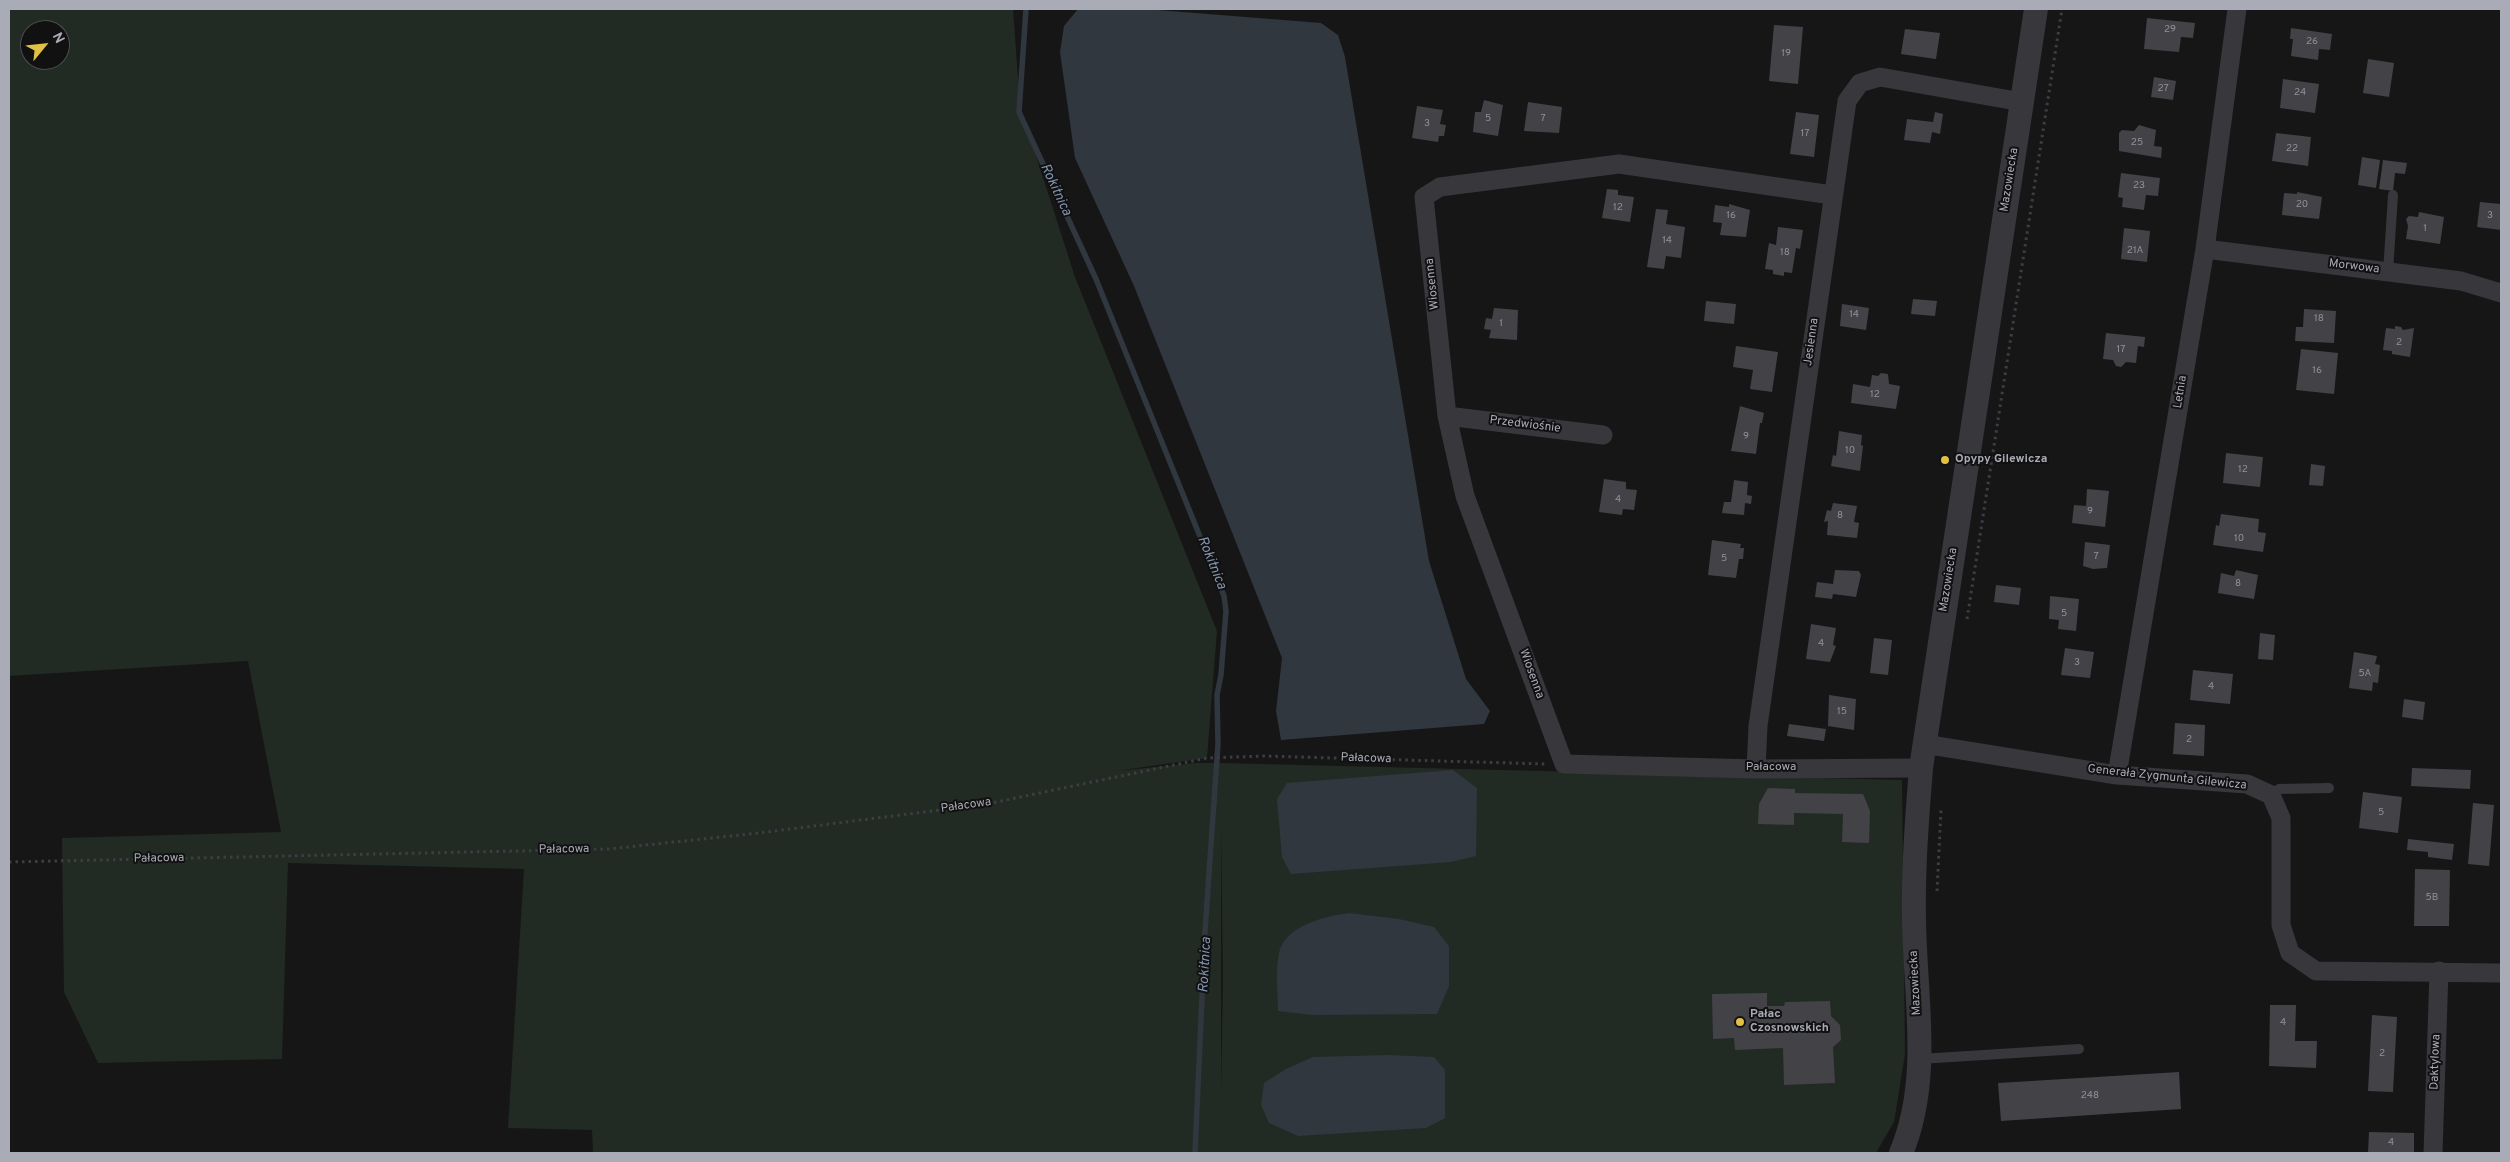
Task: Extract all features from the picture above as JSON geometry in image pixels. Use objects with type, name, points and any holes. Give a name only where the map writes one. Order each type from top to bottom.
[{"type":"street","name":"Mazowiecka","points":[[1901,1153],[1914,1115],[1920,1077],[1914,909],[1916,834],[1921,768],[2036,9]]},
{"type":"street","name":"Letnia","points":[[2117,775],[2205,249],[2237,9]]},
{"type":"street","name":"Jesienna","points":[[1756,769],[1758,726],[1832,195],[1847,101],[1860,83],[1880,76],[2022,102]]},
{"type":"street","name":"Wiosenna","points":[[1564,764],[1464,496],[1447,416],[1424,197],[1440,187],[1619,164],[1832,195]]},
{"type":"street","name":"Morwowa","points":[[2205,249],[2461,280],[2501,293]]},
{"type":"street","name":"Przedwiośnie","points":[[1447,416],[1603,435]]},
{"type":"street","name":"Generała Zygmunta Gilewicza","points":[[1924,744],[2117,775],[2247,784],[2271,795]]},
{"type":"street","name":"Pałacowa","points":[[1564,764],[1756,769],[1921,768]]},
{"type":"street","points":[[2271,795],[2281,818],[2281,925],[2290,953],[2316,971],[2501,973]]},
{"type":"street","name":"Daktylowa","points":[[2433,1153],[2439,971]]},
{"type":"lane","points":[[2388,272],[2393,195]]},
{"type":"lane","points":[[2271,795],[2279,790],[2329,788]]},
{"type":"lane","points":[[1920,1059],[2079,1049]]},
{"type":"path","points":[[1967,621],[2062,9]]},
{"type":"path","name":"Pałacowa","points":[[9,862],[609,849],[759,833],[987,804],[1207,758],[1263,756],[1564,764]]},
{"type":"path","points":[[1937,898],[1942,801]]},
{"type":"shaded area","points":[[9,9],[1013,9],[1020,106],[1075,277],[1217,631],[1207,758],[1116,771],[1195,763],[1221,763],[1902,780],[1905,1054],[1894,1122],[1876,1153],[593,1153],[592,1130],[508,1128],[524,869],[288,863],[282,1059],[98,1063],[64,992],[62,838],[281,832],[248,661],[9,676]],"holes":[[[1221,828],[1223,980],[1221,1091]]]},
{"type":"shaded area","points":[[1078,9],[1145,9],[1321,23],[1338,35],[1345,57],[1429,561],[1466,679],[1490,711],[1484,724],[1281,740],[1276,711],[1282,658],[1134,286],[1075,158],[1060,52],[1064,26]]},
{"type":"shaded area","points":[[1453,770],[1477,788],[1476,856],[1451,862],[1291,874],[1282,857],[1277,799],[1287,783]]},
{"type":"shaded area","points":[[1349,913],[1399,919],[1434,927],[1449,946],[1449,986],[1437,1014],[1313,1015],[1278,1011],[1277,967],[1282,944],[1297,929],[1307,924]]},
{"type":"shaded area","points":[[1388,1055],[1434,1057],[1445,1070],[1445,1118],[1426,1128],[1298,1136],[1269,1123],[1261,1105],[1264,1083],[1286,1069],[1313,1057]]},
{"type":"building","points":[[2147,18],[2195,23],[2193,38],[2181,37],[2179,52],[2144,49]]},
{"type":"building","points":[[1774,25],[1803,27],[1798,84],[1769,81]]},
{"type":"building","points":[[2291,28],[2332,34],[2330,50],[2319,49],[2318,60],[2291,56],[2293,39],[2290,39]]},
{"type":"building","points":[[1905,29],[1940,33],[1936,59],[1901,54]]},
{"type":"building","points":[[2368,59],[2394,63],[2389,97],[2363,93]]},
{"type":"building","points":[[2154,77],[2176,81],[2173,100],[2151,97]]},
{"type":"building","points":[[2283,79],[2319,84],[2315,113],[2280,108]]},
{"type":"building","points":[[1484,100],[1503,105],[1498,136],[1473,132],[1475,112],[1481,112]]},
{"type":"building","points":[[1528,102],[1562,107],[1559,133],[1524,131]]},
{"type":"building","points":[[1417,106],[1443,110],[1440,124],[1446,125],[1444,136],[1439,136],[1438,142],[1412,138]]},
{"type":"building","points":[[1796,112],[1819,115],[1814,157],[1790,154]]},
{"type":"building","points":[[1935,112],[1943,114],[1940,134],[1932,132],[1930,143],[1904,140],[1907,119],[1933,122]]},
{"type":"building","points":[[2139,125],[2156,130],[2154,146],[2162,147],[2161,158],[2119,151],[2119,133],[2122,130],[2134,131]]},
{"type":"building","points":[[2276,133],[2311,137],[2308,166],[2272,161]]},
{"type":"building","points":[[2362,157],[2380,160],[2376,188],[2358,185]]},
{"type":"building","points":[[2383,160],[2407,163],[2405,174],[2395,173],[2393,191],[2379,189]]},
{"type":"building","points":[[2121,173],[2160,178],[2158,196],[2146,195],[2144,210],[2122,207],[2123,198],[2118,197]]},
{"type":"building","points":[[1607,189],[1618,190],[1618,195],[1634,197],[1630,222],[1602,218]]},
{"type":"building","points":[[2297,192],[2322,197],[2319,219],[2282,215],[2284,193],[2297,194]]},
{"type":"building","points":[[2480,202],[2501,204],[2501,230],[2477,227]]},
{"type":"building","points":[[1729,204],[1750,210],[1746,237],[1720,235],[1722,223],[1713,222],[1715,205],[1729,207]]},
{"type":"building","points":[[1656,209],[1668,210],[1666,224],[1685,227],[1681,258],[1666,256],[1664,269],[1647,267]]},
{"type":"building","points":[[2419,212],[2444,217],[2440,244],[2406,239],[2408,226],[2406,219],[2409,216],[2418,217]]},
{"type":"building","points":[[1778,227],[1803,230],[1800,249],[1796,248],[1792,273],[1784,272],[1784,276],[1773,274],[1773,270],[1765,269],[1769,243],[1776,245]]},
{"type":"building","points":[[2124,228],[2150,231],[2147,262],[2121,259]]},
{"type":"building","points":[[1913,299],[1937,301],[1935,316],[1911,314]]},
{"type":"building","points":[[1706,301],[1736,304],[1734,324],[1704,321]]},
{"type":"building","points":[[1842,304],[1869,308],[1866,330],[1840,326]]},
{"type":"building","points":[[1494,308],[1518,310],[1517,340],[1489,338],[1491,330],[1484,329],[1486,318],[1492,319]]},
{"type":"building","points":[[2304,309],[2336,311],[2334,343],[2295,341],[2296,327],[2303,327]]},
{"type":"building","points":[[2395,326],[2401,327],[2403,330],[2414,328],[2410,357],[2392,354],[2392,351],[2383,350],[2386,328],[2395,329]]},
{"type":"building","points":[[2106,333],[2145,337],[2144,347],[2138,346],[2136,363],[2126,362],[2121,367],[2116,366],[2113,360],[2103,359]]},
{"type":"building","points":[[1736,346],[1778,352],[1772,392],[1750,389],[1753,370],[1733,367]]},
{"type":"building","points":[[2301,349],[2338,353],[2334,394],[2296,390]]},
{"type":"building","points":[[1881,373],[1888,374],[1889,384],[1900,386],[1896,409],[1851,403],[1853,384],[1870,387],[1872,375],[1878,376]]},
{"type":"building","points":[[1740,406],[1764,413],[1762,423],[1760,423],[1756,454],[1731,451]]},
{"type":"building","points":[[1839,431],[1862,435],[1861,445],[1863,446],[1860,471],[1831,466],[1833,455],[1836,456]]},
{"type":"building","points":[[2226,453],[2263,457],[2260,487],[2223,483]]},
{"type":"building","points":[[2311,464],[2325,466],[2323,486],[2309,485]]},
{"type":"building","points":[[1604,479],[1626,482],[1626,489],[1637,490],[1634,510],[1623,509],[1622,515],[1599,512]]},
{"type":"building","points":[[1734,480],[1748,482],[1747,495],[1752,496],[1751,504],[1745,503],[1744,515],[1722,513],[1724,502],[1731,502]]},
{"type":"building","points":[[2087,489],[2109,491],[2105,527],[2072,523],[2074,505],[2086,506]]},
{"type":"building","points":[[1833,503],[1857,506],[1854,522],[1859,523],[1857,538],[1827,535],[1828,521],[1824,522],[1827,510],[1831,511]]},
{"type":"building","points":[[2221,514],[2259,519],[2258,532],[2266,533],[2263,552],[2213,545],[2216,525],[2219,526]]},
{"type":"building","points":[[1712,540],[1741,544],[1740,548],[1744,548],[1743,559],[1739,559],[1736,578],[1708,575]]},
{"type":"building","points":[[2085,542],[2110,545],[2107,568],[2093,569],[2083,566]]},
{"type":"building","points":[[1835,570],[1859,571],[1861,575],[1856,597],[1833,594],[1832,599],[1815,597],[1817,582],[1833,584]]},
{"type":"building","points":[[2236,570],[2258,575],[2254,599],[2218,593],[2221,573],[2234,576]]},
{"type":"building","points":[[1996,585],[2021,588],[2019,605],[1994,602]]},
{"type":"building","points":[[2050,596],[2079,599],[2076,631],[2058,629],[2059,620],[2049,619]]},
{"type":"building","points":[[1811,624],[1836,628],[1833,645],[1836,646],[1830,662],[1806,659]]},
{"type":"building","points":[[2260,633],[2275,635],[2273,660],[2258,659]]},
{"type":"building","points":[[1874,638],[1892,640],[1888,675],[1870,673]]},
{"type":"building","points":[[2065,648],[2094,652],[2090,678],[2061,675]]},
{"type":"building","points":[[2354,652],[2377,656],[2375,664],[2380,665],[2378,683],[2373,682],[2372,691],[2349,688]]},
{"type":"building","points":[[2193,670],[2233,674],[2230,704],[2190,700]]},
{"type":"building","points":[[1829,695],[1856,699],[1854,730],[1828,726]]},
{"type":"building","points":[[2404,699],[2425,702],[2423,720],[2402,717]]},
{"type":"building","points":[[2175,723],[2205,725],[2204,756],[2173,754]]},
{"type":"building","points":[[1789,724],[1826,729],[1824,741],[1787,736]]},
{"type":"building","points":[[2412,768],[2471,770],[2470,789],[2411,786]]},
{"type":"building","points":[[1768,788],[1795,789],[1795,793],[1863,794],[1870,811],[1869,843],[1842,842],[1843,814],[1794,813],[1794,825],[1758,824],[1759,804]]},
{"type":"building","points":[[2363,792],[2402,797],[2398,833],[2359,828]]},
{"type":"building","points":[[2473,803],[2494,805],[2489,866],[2468,864]]},
{"type":"building","points":[[2408,839],[2454,844],[2452,860],[2428,857],[2428,852],[2407,850]]},
{"type":"building","points":[[2415,869],[2450,870],[2449,926],[2414,926]]},
{"type":"building","points":[[1767,993],[1767,1006],[1784,1006],[1785,1002],[1830,1001],[1831,1016],[1840,1025],[1841,1040],[1833,1047],[1835,1083],[1784,1085],[1783,1048],[1735,1050],[1734,1038],[1713,1039],[1712,994]]},
{"type":"building","points":[[2270,1005],[2296,1005],[2295,1041],[2317,1041],[2316,1068],[2269,1066]]},
{"type":"building","points":[[2372,1015],[2397,1017],[2393,1092],[2368,1091]]},
{"type":"building","points":[[2179,1072],[2181,1109],[2001,1121],[1998,1083]]},
{"type":"building","points":[[2369,1132],[2414,1133],[2414,1153],[2368,1153]]},
{"type":"waterway","name":"Rokitnica","points":[[1026,9],[1019,112],[1096,279],[1224,596],[1226,611],[1221,675],[1217,695],[1218,744],[1205,931],[1195,1153]]},
{"type":"place","name":"Opypy Gilewicza","points":[[1945,460]]},
{"type":"place","name":"Pałac Czosnowskich","points":[[1740,1022]]}]
